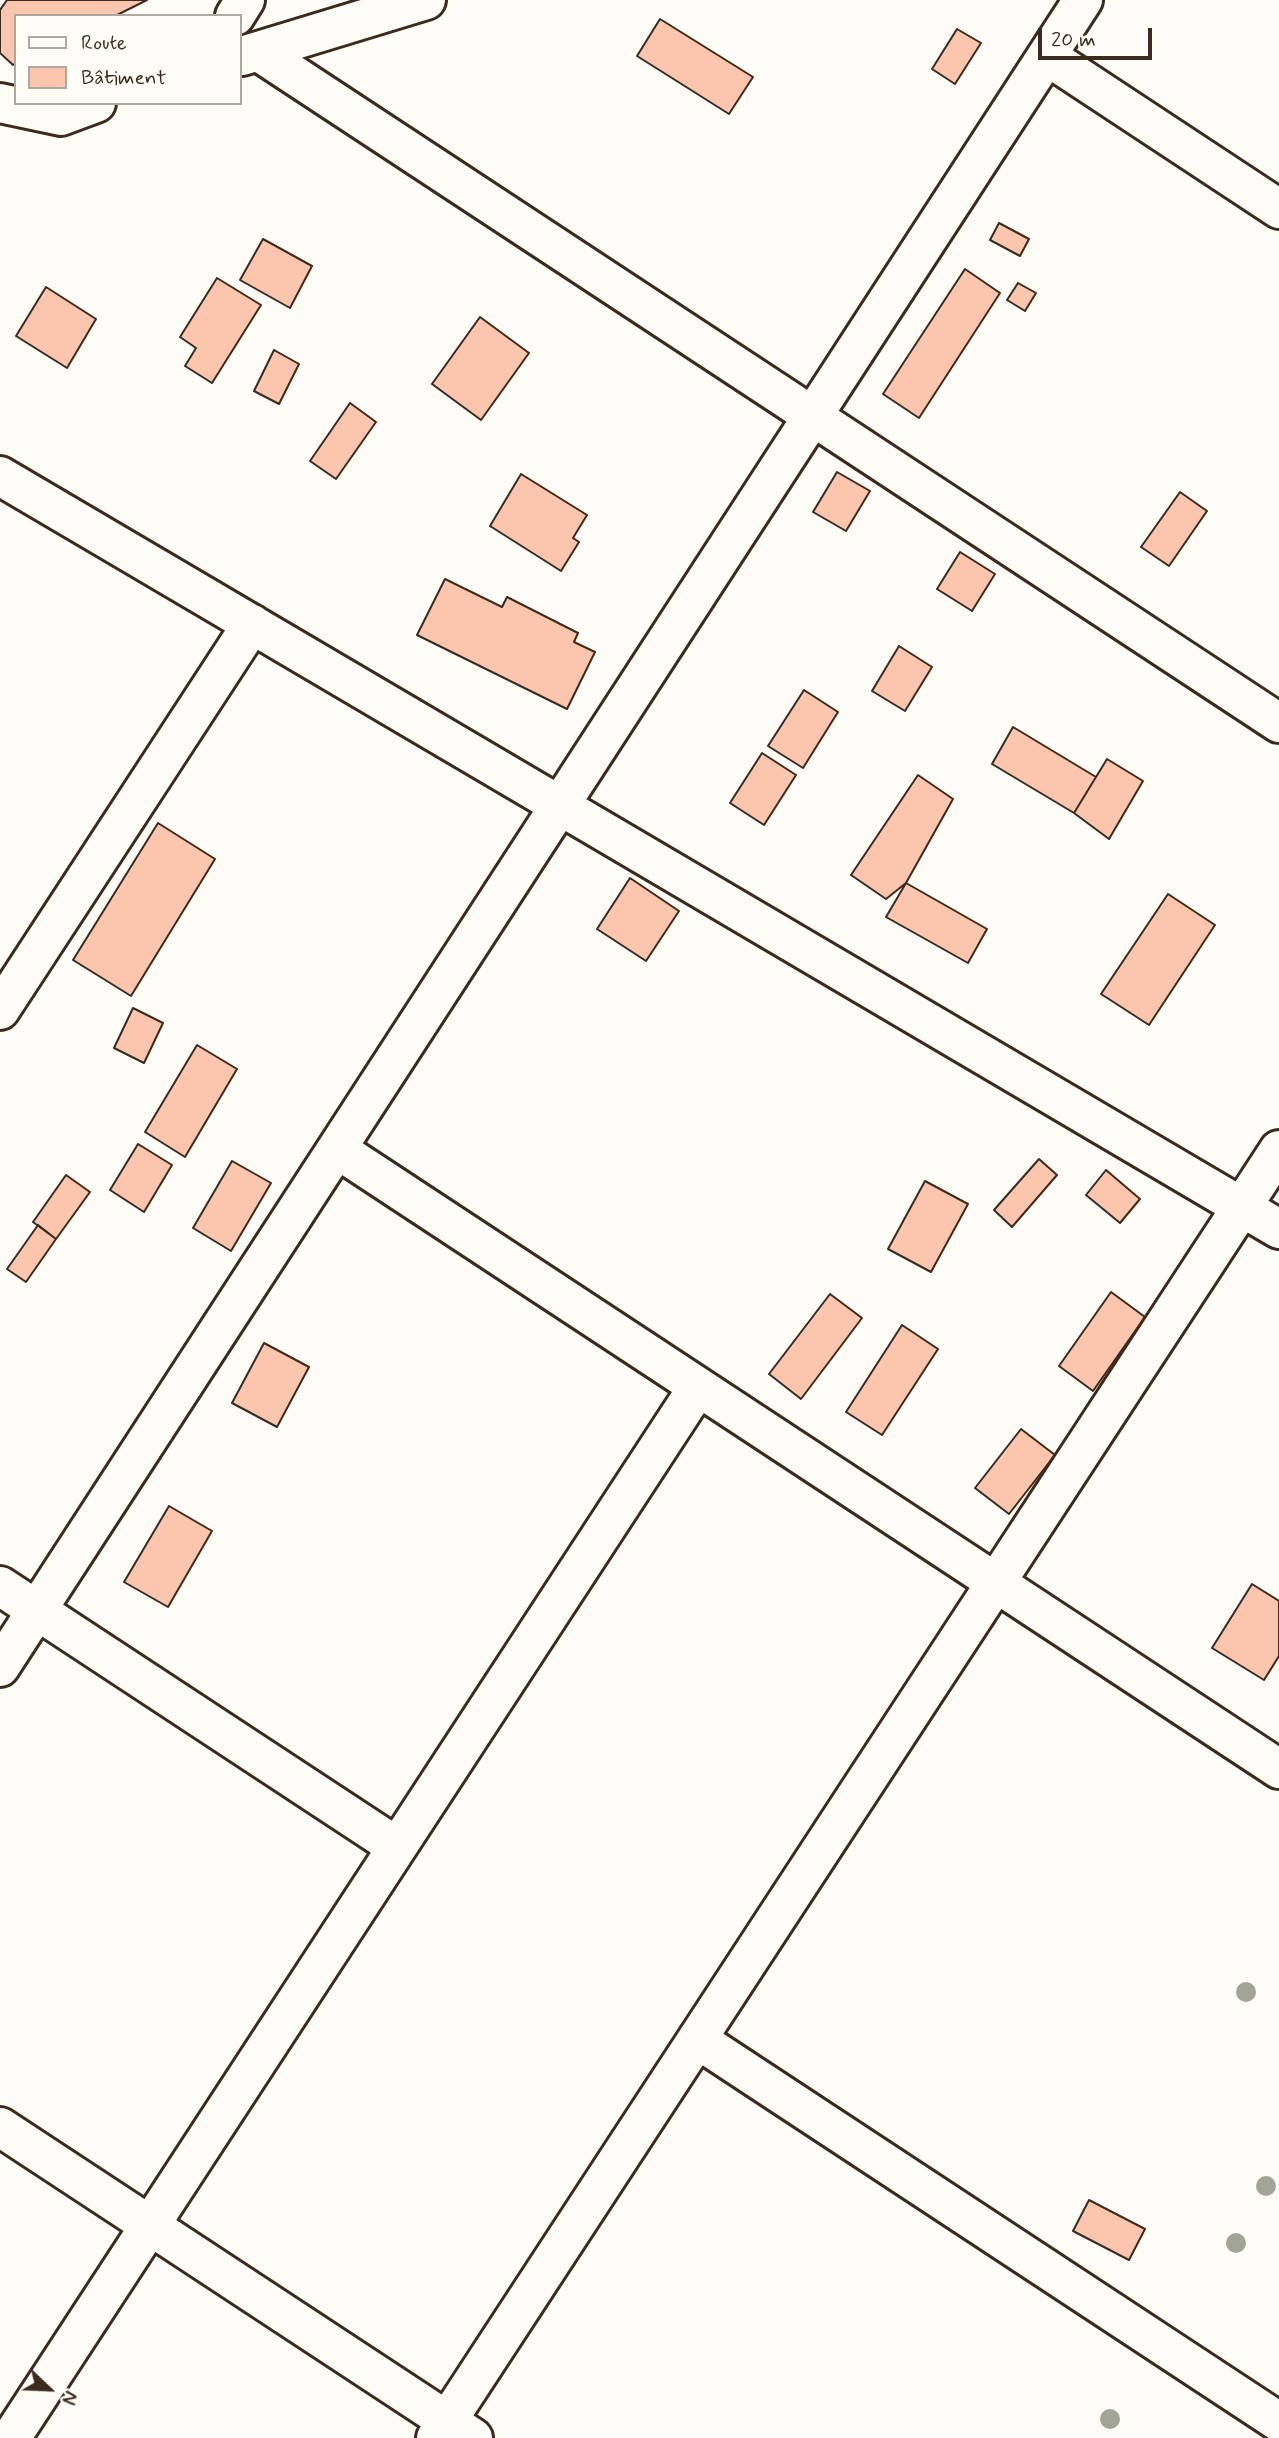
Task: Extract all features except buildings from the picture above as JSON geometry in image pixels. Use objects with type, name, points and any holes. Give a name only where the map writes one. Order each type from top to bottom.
[{"type":"street","points":[[249,54],[426,0]]},
{"type":"street","points":[[0,1667],[1083,0]]},
{"type":"street","points":[[249,54],[813,416],[1279,723]]},
{"type":"street","points":[[1047,56],[1279,209]]},
{"type":"street","points":[[0,103],[61,116],[91,105]]},
{"type":"street","points":[[0,476],[1279,1229]]},
{"type":"street","points":[[0,1010],[252,624]]},
{"type":"street","points":[[337,1149],[1279,1769]]},
{"type":"street","points":[[0,2127],[150,2225],[452,2432],[697,2039],[1279,1150]]},
{"type":"street","points":[[11,2438],[698,1387]]},
{"type":"street","points":[[0,1586],[397,1847]]},
{"type":"street","points":[[697,2039],[1279,2422]]}]
